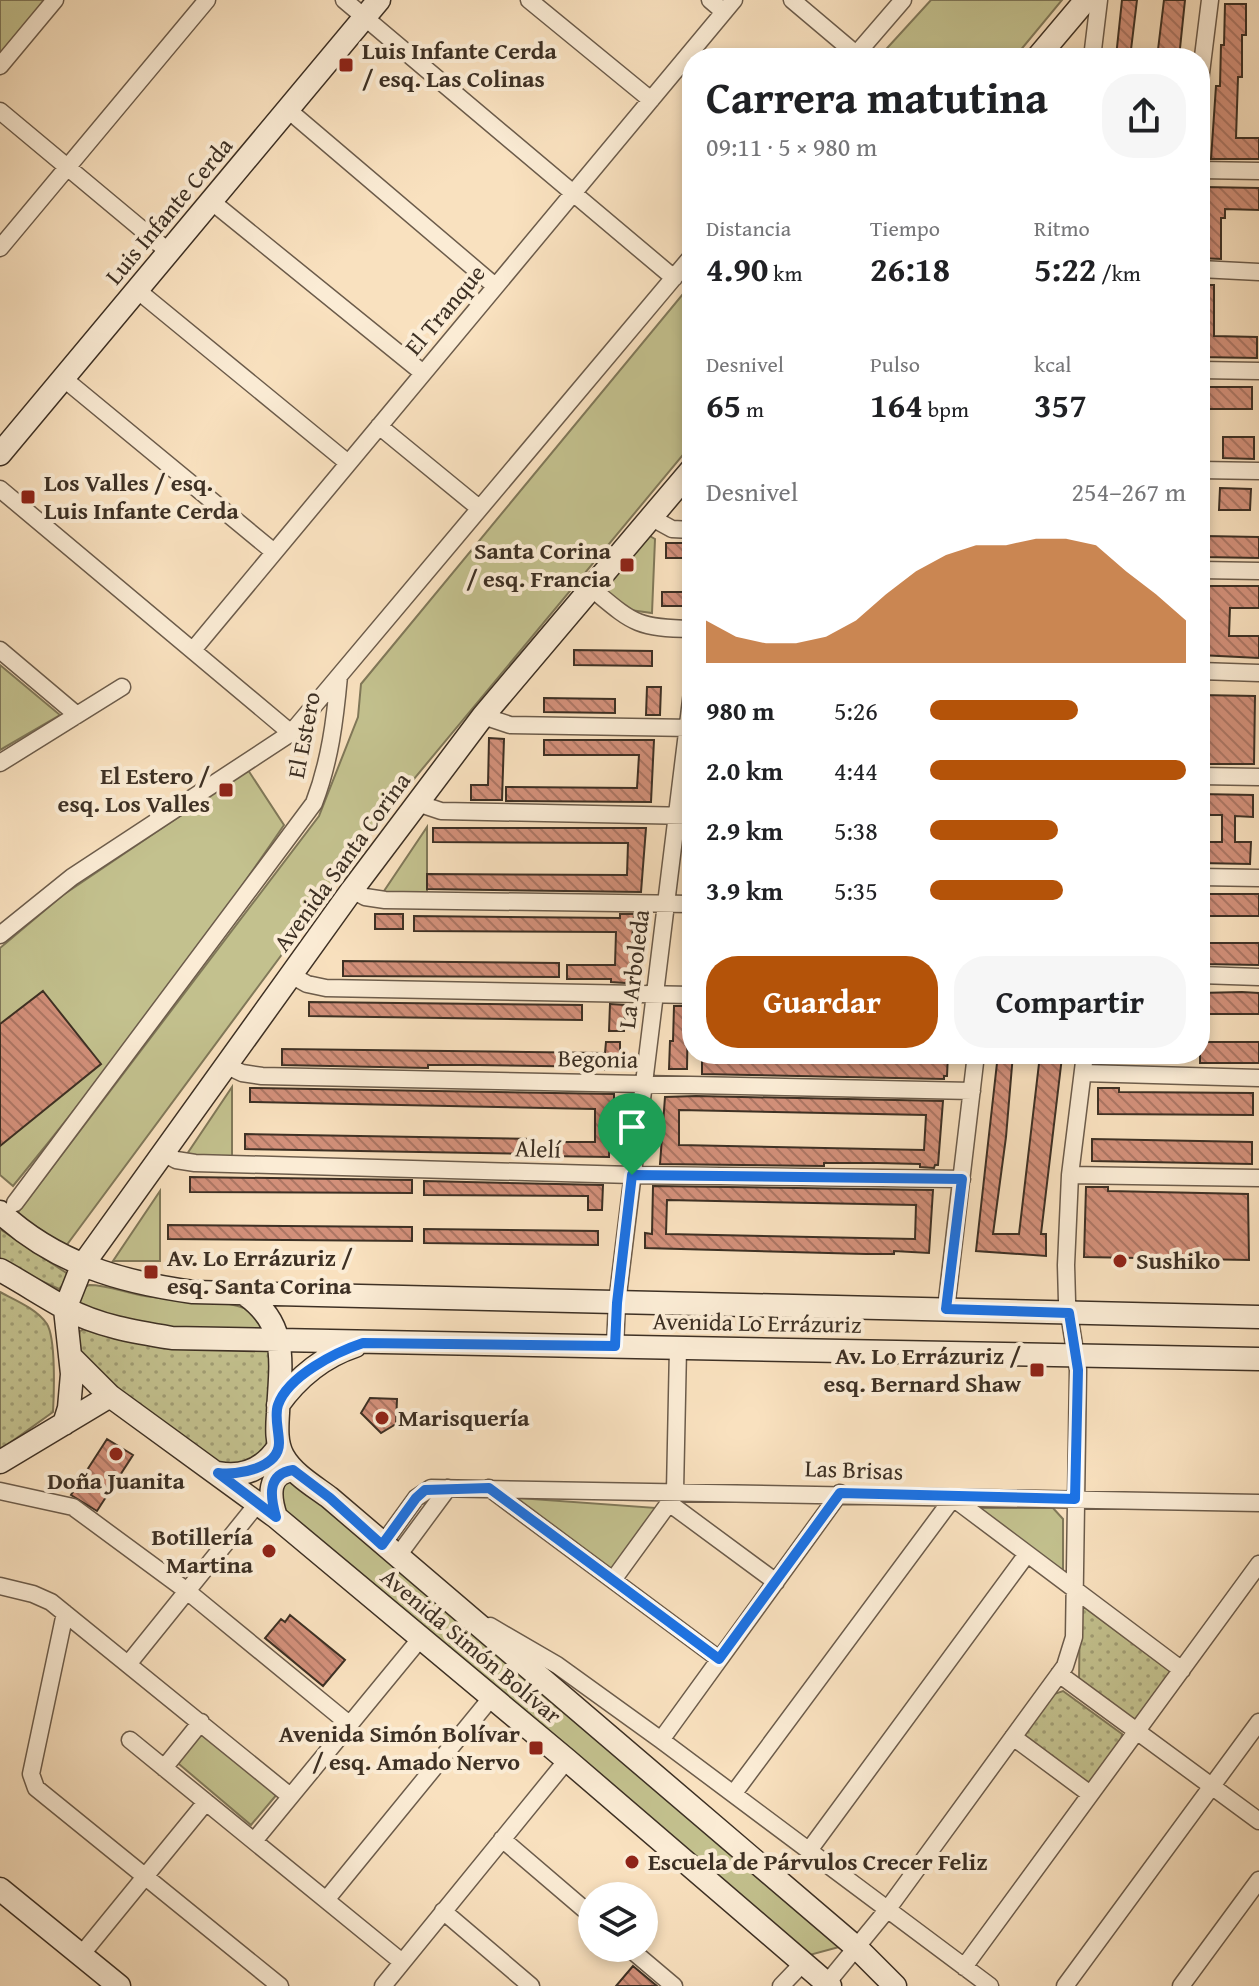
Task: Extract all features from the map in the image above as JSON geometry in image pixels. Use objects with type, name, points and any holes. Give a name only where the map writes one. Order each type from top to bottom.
[{"type":"main road","points":[[1045,48],[1086,0]]},
{"type":"main road","name":"Luis Infante Cerda","points":[[0,454],[371,9]]},
{"type":"main road","name":"Avenida Santa Corina","points":[[65,1309],[82,1266],[352,890],[483,716],[682,481]]},
{"type":"main road","name":"Avenida Lo Errázuriz","points":[[8,1208],[30,1237],[61,1257],[144,1284],[193,1292],[1259,1317]]},
{"type":"main road","name":"Avenida Lo Errázuriz","points":[[0,1270],[65,1309],[96,1321],[159,1336],[363,1343],[1259,1359]]},
{"type":"main road","points":[[246,1295],[266,1312],[279,1341]]},
{"type":"main road","points":[[64,1424],[71,1391],[65,1309]]},
{"type":"main road","name":"Avenida Simón Bolívar","points":[[279,1341],[279,1446],[293,1470],[330,1498],[857,1948],[895,1986]]},
{"type":"main road","points":[[278,1405],[308,1371],[342,1350],[363,1343]]},
{"type":"main road","name":"Avenida Simón Bolívar","points":[[70,1356],[110,1396],[267,1510],[829,1984]]},
{"type":"main road","points":[[0,1462],[110,1396]]},
{"type":"main road","points":[[218,1473],[236,1475],[253,1470],[268,1460],[279,1446]]},
{"type":"main road","points":[[267,1510],[273,1482],[283,1472],[293,1470]]},
{"type":"main road","points":[[0,1889],[119,1986]]},
{"type":"street","points":[[0,66],[55,0]]},
{"type":"street","points":[[0,248],[207,0]]},
{"type":"street","points":[[344,0],[371,9],[573,193],[674,278]]},
{"type":"street","points":[[529,0],[651,100]]},
{"type":"street","points":[[710,0],[729,6]]},
{"type":"street","points":[[792,0],[846,48]]},
{"type":"street","points":[[862,48],[903,0]]},
{"type":"street","points":[[1093,48],[1099,0]]},
{"type":"street","points":[[1204,48],[1210,0]]},
{"type":"street","name":"El Tranque","points":[[694,48],[729,6]]},
{"type":"street","name":"El Tranque","points":[[193,650],[682,63]]},
{"type":"street","points":[[287,109],[495,286]]},
{"type":"street","points":[[0,111],[169,252]]},
{"type":"street","points":[[1210,170],[1259,171]]},
{"type":"street","points":[[211,201],[423,373]]},
{"type":"street","name":"El Estero","points":[[8,1208],[314,803],[333,740],[339,676],[682,268]]},
{"type":"street","points":[[1210,270],[1259,272]]},
{"type":"street","points":[[137,290],[348,463]]},
{"type":"street","points":[[1210,370],[1259,371]]},
{"type":"street","points":[[63,378],[274,552]]},
{"type":"street","points":[[379,426],[479,508]]},
{"type":"street","points":[[1210,470],[1259,471]]},
{"type":"street","points":[[0,489],[291,733]]},
{"type":"street","points":[[652,518],[672,529],[682,530]]},
{"type":"street","points":[[1210,570],[1259,571]]},
{"type":"street","points":[[591,588],[622,614],[642,625],[682,628]]},
{"type":"street","points":[[0,650],[77,715]]},
{"type":"street","points":[[1210,671],[1259,673]]},
{"type":"street","points":[[0,935],[72,877],[291,733],[339,676]]},
{"type":"street","points":[[0,763],[122,687]]},
{"type":"street","points":[[483,716],[510,725],[682,728]]},
{"type":"street","points":[[1210,776],[1259,777]]},
{"type":"street","points":[[417,803],[441,811],[682,816]]},
{"type":"street","name":"La Arboleda","points":[[615,1346],[617,1303],[666,903],[682,826]]},
{"type":"street","points":[[1210,877],[1259,878]]},
{"type":"street","points":[[352,890],[365,897],[385,900],[682,904]]},
{"type":"street","points":[[291,975],[307,984],[326,988],[682,995]]},
{"type":"street","points":[[1210,975],[1259,977]]},
{"type":"street","points":[[946,1309],[975,1064]]},
{"type":"street","points":[[829,1984],[887,1910],[1069,1657],[1074,1637],[1078,1370],[1069,1313],[1066,1265],[1070,1175],[1084,1064]]},
{"type":"street","name":"Begonia","points":[[225,1065],[252,1076],[972,1091]]},
{"type":"street","points":[[1083,1073],[1259,1078]]},
{"type":"street","name":"Alelí","points":[[163,1153],[176,1160],[195,1163],[632,1175],[962,1179]]},
{"type":"street","points":[[1070,1175],[1259,1178]]},
{"type":"street","points":[[613,1580],[672,1497],[678,1348]]},
{"type":"street","name":"Las Brisas","points":[[389,1551],[448,1488],[672,1497],[840,1493],[1259,1503]]},
{"type":"street","points":[[489,1488],[719,1659]]},
{"type":"street","points":[[0,1491],[73,1507],[187,1591],[349,1724]]},
{"type":"street","points":[[661,1740],[840,1493]]},
{"type":"street","points":[[672,1497],[776,1582]]},
{"type":"street","points":[[734,1793],[953,1498],[1182,1670]]},
{"type":"street","points":[[129,1663],[187,1591],[267,1510]]},
{"type":"street","points":[[810,1849],[1027,1554]]},
{"type":"street","points":[[964,1967],[1259,1564]]},
{"type":"street","points":[[0,1586],[33,1594],[65,1613],[290,1796]]},
{"type":"street","points":[[65,1613],[31,1774],[36,1788],[280,1986]]},
{"type":"street","points":[[464,1614],[540,1654],[810,1849],[990,1986]]},
{"type":"street","points":[[254,1841],[420,1639]]},
{"type":"street","points":[[1059,1674],[1259,1821]]},
{"type":"street","points":[[326,1900],[491,1698]]},
{"type":"street","points":[[164,1768],[201,1722]]},
{"type":"street","points":[[1065,1986],[1259,1722]]},
{"type":"street","points":[[1013,1737],[1090,1794]]},
{"type":"street","points":[[130,1740],[402,1962]]},
{"type":"street","points":[[383,1986],[567,1760]]},
{"type":"street","points":[[81,1955],[206,1802]]},
{"type":"street","points":[[502,1839],[578,1904]]},
{"type":"street","points":[[1181,1986],[1259,1880]]},
{"type":"street","points":[[443,1911],[522,1983]]},
{"type":"street","points":[[646,1962],[674,1986]]},
{"type":"street","points":[[781,1986],[804,1962]]},
{"type":"shaded area","points":[[0,0],[50,0],[0,61]]},
{"type":"shaded area","points":[[931,0],[1062,0],[1022,48],[887,48]]},
{"type":"shaded area","points":[[682,295],[682,456],[394,803],[66,1246],[16,1215],[319,816],[358,717],[361,684]]},
{"type":"shaded area","points":[[648,535],[655,539],[652,613],[630,610],[604,592]]},
{"type":"shaded area","points":[[0,665],[60,715],[0,750]]},
{"type":"shaded area","points":[[248,770],[284,825],[153,1008],[13,1186],[0,1175],[0,948],[63,895]]},
{"type":"shaded area","points":[[427,827],[427,897],[380,897]]},
{"type":"shaded area","points":[[232,1087],[232,1157],[185,1157]]},
{"type":"shaded area","points":[[160,1191],[160,1261],[113,1261]]},
{"type":"shaded area","points":[[0,1229],[71,1276],[59,1289],[0,1262]]},
{"type":"shaded area","points":[[89,1285],[145,1296],[240,1307],[256,1315],[264,1332],[157,1329],[82,1307],[79,1301],[82,1289]]},
{"type":"shaded area","points":[[0,1292],[32,1309],[47,1324],[52,1342],[54,1380],[53,1412],[0,1450]]},
{"type":"shaded area","points":[[89,1327],[272,1351],[267,1441],[263,1455],[227,1468],[93,1373],[82,1358],[78,1343],[80,1331]]},
{"type":"shaded area","points":[[290,1478],[839,1947],[806,1956],[282,1508],[280,1485]]},
{"type":"shaded area","points":[[506,1497],[657,1508],[610,1573]]},
{"type":"shaded area","points":[[978,1508],[1053,1508],[1063,1519],[1063,1573]]},
{"type":"shaded area","points":[[1080,1604],[1174,1674],[1135,1723],[1079,1682]]},
{"type":"shaded area","points":[[1063,1691],[1122,1734],[1109,1763],[1085,1784],[1025,1741],[1025,1734],[1054,1694]]},
{"type":"shaded area","points":[[200,1728],[278,1793],[251,1825],[173,1759]]},
{"type":"building","points":[[1122,0],[1137,0],[1131,48],[1117,48]]},
{"type":"building","points":[[1164,0],[1185,0],[1180,48],[1158,48]]},
{"type":"building","points":[[1225,4],[1246,4],[1242,77],[1238,77],[1236,138],[1259,138],[1259,159],[1211,159],[1216,86],[1220,86],[1221,45],[1224,45]]},
{"type":"building","points":[[1210,187],[1259,188],[1259,210],[1225,209],[1225,218],[1221,218],[1221,259],[1210,258]]},
{"type":"building","points":[[1210,285],[1214,285],[1214,336],[1257,337],[1257,358],[1210,357]]},
{"type":"building","points":[[1210,387],[1252,387],[1252,409],[1210,409]]},
{"type":"building","points":[[1223,437],[1254,437],[1254,459],[1223,458]]},
{"type":"building","points":[[1220,488],[1251,489],[1250,510],[1219,510]]},
{"type":"building","points":[[1210,536],[1259,537],[1259,558],[1210,557]]},
{"type":"building","points":[[666,543],[682,543],[682,558],[666,558]]},
{"type":"building","points":[[1210,586],[1259,586],[1259,608],[1230,608],[1229,636],[1259,636],[1259,658],[1210,656]]},
{"type":"building","points":[[662,592],[682,592],[682,606],[662,606]]},
{"type":"building","points":[[574,650],[652,651],[652,666],[574,665]]},
{"type":"building","points":[[647,687],[661,687],[660,715],[646,715]]},
{"type":"building","points":[[1210,695],[1255,696],[1254,764],[1210,764]]},
{"type":"building","points":[[544,698],[615,699],[615,713],[544,712]]},
{"type":"building","points":[[489,738],[504,739],[502,800],[471,800],[471,785],[488,785]]},
{"type":"building","points":[[544,740],[654,740],[651,802],[506,801],[506,787],[637,788],[639,755],[544,755]]},
{"type":"building","points":[[1210,794],[1253,795],[1253,817],[1235,816],[1235,842],[1251,842],[1250,864],[1210,863],[1210,842],[1222,842],[1222,815],[1210,815]]},
{"type":"building","points":[[433,828],[646,828],[641,892],[427,889],[427,874],[627,875],[628,843],[433,842]]},
{"type":"building","points":[[1210,894],[1259,894],[1259,916],[1210,916]]},
{"type":"building","points":[[375,914],[403,914],[403,929],[375,929]]},
{"type":"building","points":[[620,914],[634,914],[629,981],[625,983],[611,982],[611,979],[567,979],[567,965],[615,965],[616,932],[414,931],[414,916],[620,918]]},
{"type":"building","points":[[1210,943],[1259,943],[1259,965],[1210,964]]},
{"type":"building","points":[[343,961],[559,963],[559,977],[343,976]]},
{"type":"building","points":[[43,991],[101,1064],[0,1146],[0,1024]]},
{"type":"building","points":[[1210,993],[1259,993],[1259,1014],[1210,1014]]},
{"type":"building","points":[[309,1002],[582,1005],[582,1020],[309,1016]]},
{"type":"building","points":[[610,1004],[625,1005],[624,1031],[609,1031]]},
{"type":"building","points":[[674,1006],[682,1006],[682,1064],[687,1064],[687,1069],[669,1069],[670,1041],[673,1041]]},
{"type":"building","points":[[606,1042],[620,1042],[620,1070],[605,1070],[605,1067],[479,1065],[428,1065],[428,1068],[282,1065],[282,1049],[605,1053]]},
{"type":"building","points":[[1210,1042],[1259,1042],[1259,1063],[1210,1063]]},
{"type":"building","points":[[702,1064],[948,1064],[944,1079],[702,1074]]},
{"type":"building","points":[[997,1064],[1012,1064],[993,1234],[1019,1234],[1039,1064],[1061,1064],[1041,1234],[1046,1234],[1046,1256],[976,1251]]},
{"type":"building","points":[[250,1088],[614,1094],[614,1122],[610,1122],[609,1157],[547,1156],[547,1142],[595,1142],[595,1109],[250,1102]]},
{"type":"building","points":[[1098,1088],[1119,1088],[1119,1092],[1253,1093],[1253,1115],[1098,1114]]},
{"type":"building","points":[[665,1097],[943,1101],[938,1165],[934,1168],[920,1167],[920,1164],[877,1163],[824,1163],[824,1166],[660,1164]],"holes":[[[679,1110],[926,1115],[924,1150],[679,1145]]]},
{"type":"building","points":[[245,1134],[537,1139],[537,1154],[245,1149]]},
{"type":"building","points":[[1092,1139],[1252,1142],[1252,1164],[1092,1161]]},
{"type":"building","points":[[190,1177],[412,1180],[412,1193],[190,1192]]},
{"type":"building","points":[[424,1181],[603,1185],[602,1210],[588,1210],[588,1196],[424,1195]]},
{"type":"building","points":[[653,1186],[933,1190],[929,1253],[645,1248],[645,1233],[652,1234]],"holes":[[[667,1200],[916,1205],[915,1239],[666,1234]]]},
{"type":"building","points":[[1086,1187],[1108,1187],[1108,1191],[1248,1194],[1249,1260],[1084,1257]]},
{"type":"building","points":[[168,1225],[412,1227],[412,1241],[168,1239]]},
{"type":"building","points":[[424,1229],[598,1231],[598,1245],[424,1243]]},
{"type":"building","name":"Marisquería","points":[[370,1398],[397,1399],[396,1424],[381,1433],[361,1413]]},
{"type":"building","points":[[107,1439],[133,1455],[97,1511],[71,1495]]},
{"type":"building","points":[[290,1615],[345,1660],[323,1686],[265,1638],[281,1619],[285,1622]]},
{"type":"building","points":[[633,1966],[657,1986],[616,1986]]},
{"type":"place","name":"Luis Infante Cerda / esq. Las Colinas","points":[[346,65]]},
{"type":"place","name":"Los Valles / esq. Luis Infante Cerda","points":[[28,497]]},
{"type":"place","name":"Santa Corina / esq. Francia","points":[[627,565]]},
{"type":"place","name":"El Estero / esq. Los Valles","points":[[226,790]]},
{"type":"place","name":"Sushiko","points":[[1120,1261]]},
{"type":"place","name":"Av. Lo Errázuriz / esq. Santa Corina","points":[[151,1272]]},
{"type":"place","name":"Av. Lo Errázuriz / esq. Bernard Shaw","points":[[1037,1370]]},
{"type":"place","name":"Marisquería","points":[[382,1418]]},
{"type":"place","name":"Doña Juanita","points":[[116,1454]]},
{"type":"place","name":"Botillería Martina","points":[[269,1551]]},
{"type":"place","name":"Avenida Simón Bolívar / esq. Amado Nervo","points":[[536,1748]]},
{"type":"place","name":"Escuela de Párvulos Crecer Feliz","points":[[632,1862]]},
{"type":"route","points":[[632,1175],[962,1179],[946,1309],[1069,1313],[1078,1370],[1075,1499],[840,1493],[719,1659],[489,1488],[425,1490],[382,1545],[330,1498],[293,1470],[283,1472],[273,1482],[271,1500],[276,1517],[218,1473],[245,1473],[268,1460],[279,1446],[278,1405],[287,1393],[321,1362],[363,1343],[615,1346],[632,1175]]}]
